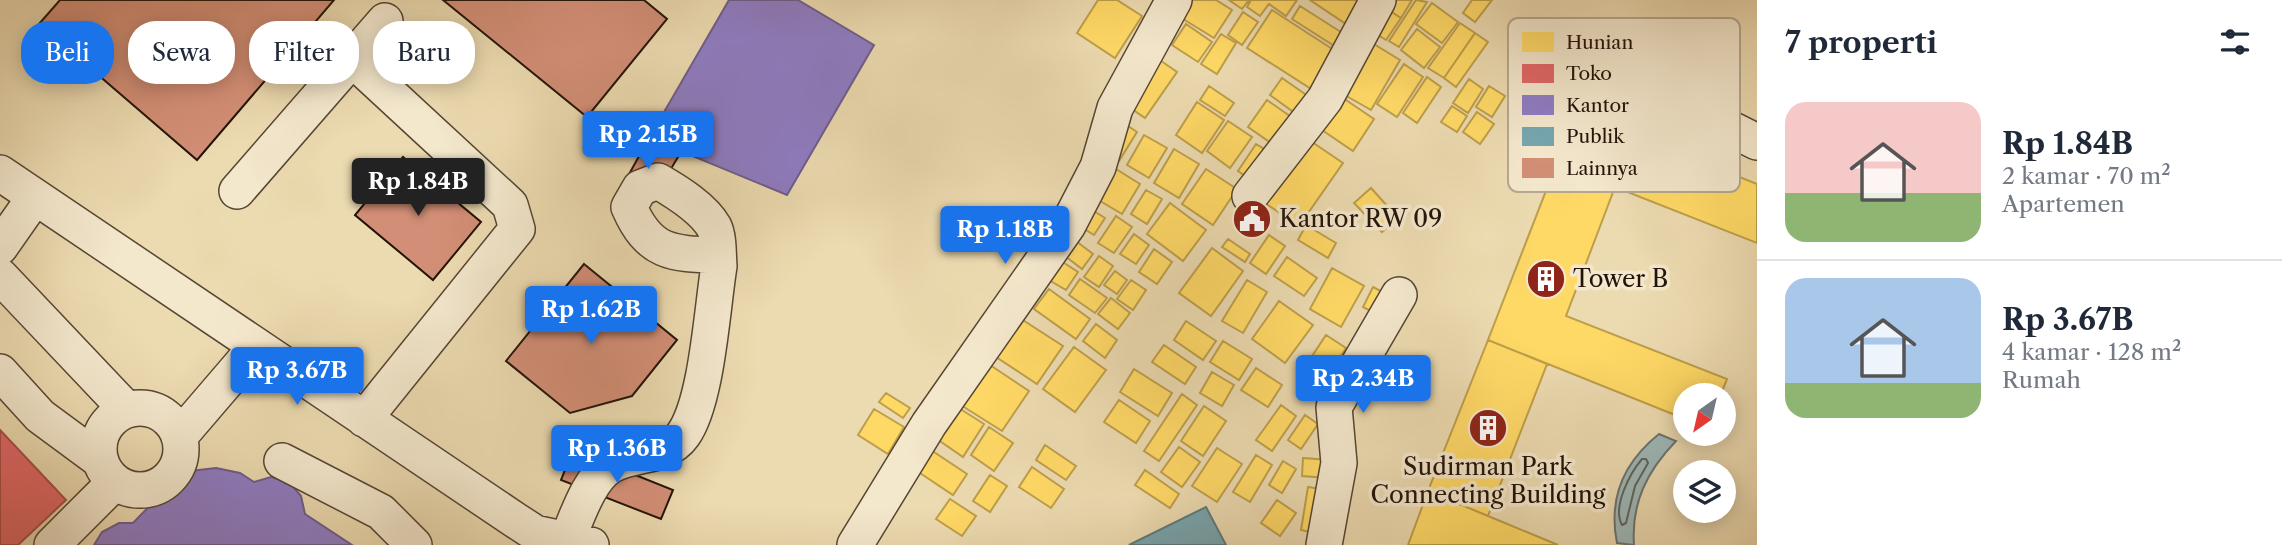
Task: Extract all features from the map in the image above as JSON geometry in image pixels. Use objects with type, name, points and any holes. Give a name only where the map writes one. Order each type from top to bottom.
[{"type":"street","points":[[855,545],[929,424],[1068,225],[1098,167],[1115,108],[1174,0]]},
{"type":"street","points":[[1250,196],[1325,99],[1378,0]]},
{"type":"street","points":[[359,51],[373,35]]},
{"type":"street","points":[[359,65],[510,205],[517,229],[364,419]]},
{"type":"street","points":[[237,191],[330,84]]},
{"type":"street","points":[[1740,134],[1757,142]]},
{"type":"street","points":[[0,173],[535,533],[579,542],[594,484],[610,466],[666,450],[683,435],[697,403],[719,266],[718,255]]},
{"type":"street","points":[[0,247],[35,197]]},
{"type":"street","points":[[0,276],[127,410]]},
{"type":"street","points":[[1324,545],[1339,463],[1334,407],[1399,295]]},
{"type":"street","points":[[173,427],[208,370],[247,339]]},
{"type":"street","points":[[0,372],[40,416],[119,478],[153,488],[173,473],[180,462],[173,427],[153,410],[127,410],[107,424],[101,436],[119,478]]},
{"type":"street","points":[[282,461],[381,512],[414,545]]},
{"type":"street","points":[[52,545],[119,478]]},
{"type":"street","points":[[85,545],[119,478]]},
{"type":"water","points":[[1659,434],[1673,440],[1673,444],[1649,476],[1638,502],[1634,545],[1617,543],[1617,496],[1628,469]]},
{"type":"building: Hunian","points":[[1098,0],[1117,0],[1142,16],[1115,58],[1077,33]]},
{"type":"building: Hunian","points":[[1184,0],[1216,0],[1232,10],[1214,38],[1175,14]]},
{"type":"building: Hunian","points":[[1229,0],[1249,0],[1242,9]]},
{"type":"building: Hunian","points":[[1251,0],[1297,0],[1286,16],[1269,4],[1260,16],[1247,7]]},
{"type":"building: Hunian","points":[[1310,0],[1362,0],[1346,24]]},
{"type":"building: Hunian","points":[[1385,0],[1412,0],[1401,18],[1381,5]]},
{"type":"building: Hunian","points":[[1416,0],[1427,2],[1399,47],[1389,41]]},
{"type":"building: Hunian","points":[[1472,0],[1492,0],[1475,22],[1463,13]]},
{"type":"building: Hunian","points":[[1432,3],[1458,22],[1442,43],[1416,24]]},
{"type":"building: Hunian","points":[[1381,5],[1401,18],[1386,40],[1367,28]]},
{"type":"building: Hunian","points":[[1300,6],[1344,34],[1336,47],[1292,19]]},
{"type":"building: Hunian","points":[[1272,10],[1340,54],[1316,92],[1247,48]]},
{"type":"building: Hunian","points":[[1243,12],[1258,22],[1242,45],[1228,35]]},
{"type":"building: Hunian","points":[[1460,23],[1475,33],[1444,78],[1428,68]]},
{"type":"building: Hunian","points":[[1186,24],[1212,42],[1198,62],[1172,45]]},
{"type":"building: Hunian","points":[[1417,29],[1440,47],[1424,68],[1401,50]]},
{"type":"building: Hunian","points":[[1475,33],[1488,42],[1456,87],[1444,78]]},
{"type":"building: Hunian","points":[[1221,34],[1236,43],[1217,74],[1201,64]]},
{"type":"building: Hunian","points":[[1364,38],[1400,60],[1371,110],[1334,89]]},
{"type":"building: Hunian","points":[[1154,56],[1177,72],[1145,118],[1122,102]]},
{"type":"building: Hunian","points":[[1404,64],[1423,77],[1397,117],[1377,104]]},
{"type":"building: Hunian","points":[[1427,77],[1441,87],[1417,123],[1403,113]]},
{"type":"building: Hunian","points":[[1282,78],[1315,101],[1303,119],[1270,95]]},
{"type":"building: Hunian","points":[[1469,79],[1483,89],[1468,113],[1453,103]]},
{"type":"building: Hunian","points":[[1209,86],[1234,103],[1225,116],[1200,100]]},
{"type":"building: Hunian","points":[[1489,86],[1505,96],[1492,117],[1476,107]]},
{"type":"building: Hunian","points":[[1340,96],[1374,119],[1353,151],[1319,128]]},
{"type":"building: Hunian","points":[[1267,100],[1297,121],[1278,148],[1248,127]]},
{"type":"building: Hunian","points":[[1197,102],[1224,120],[1202,153],[1176,135]]},
{"type":"building: Hunian","points":[[1452,106],[1467,116],[1457,132],[1441,122]]},
{"type":"building: Hunian","points":[[1477,112],[1494,124],[1480,144],[1463,132]]},
{"type":"building: Hunian","points":[[1228,121],[1252,137],[1230,168],[1207,151]]},
{"type":"building: Hunian","points":[[1122,122],[1137,132],[1119,161],[1103,151]]},
{"type":"building: Hunian","points":[[1144,135],[1167,148],[1149,178],[1127,165]]},
{"type":"building: Hunian","points":[[1306,138],[1343,163],[1299,226],[1262,201]]},
{"type":"building: Hunian","points":[[1256,144],[1274,155],[1255,183],[1238,171]]},
{"type":"building: Hunian","points":[[1174,149],[1199,164],[1179,198],[1154,183]]},
{"type":"building: Hunian","points":[[1108,164],[1140,184],[1122,214],[1090,195]]},
{"type":"building: Hunian","points":[[1206,169],[1237,189],[1213,225],[1182,204]]},
{"type":"building: Hunian","name":"Tower B","points":[[1740,177],[1757,184],[1757,243],[1628,192],[1740,192]]},
{"type":"building: Hunian","points":[[1371,188],[1398,218],[1382,232],[1354,203]]},
{"type":"building: Hunian","points":[[1146,190],[1162,199],[1147,224],[1131,214]]},
{"type":"building: Hunian","name":"Tower B","points":[[1546,192],[1613,192],[1566,316],[1727,379],[1725,383],[1673,383],[1673,414],[1488,340]]},
{"type":"building: Hunian","points":[[1170,203],[1206,230],[1183,261],[1147,234]]},
{"type":"building: Hunian","points":[[1089,208],[1105,218],[1094,235],[1078,225]]},
{"type":"building: Hunian","points":[[1116,216],[1132,227],[1114,253],[1098,243]]},
{"type":"building: Hunian","points":[[1306,225],[1336,243],[1328,258],[1298,240]]},
{"type":"building: Hunian","points":[[1134,234],[1149,245],[1136,264],[1120,254]]},
{"type":"building: Hunian","points":[[1269,235],[1285,246],[1266,274],[1250,263]]},
{"type":"building: Hunian","points":[[1072,238],[1093,254],[1082,269],[1061,253]]},
{"type":"building: Hunian","points":[[1228,239],[1250,254],[1245,262],[1222,247]]},
{"type":"building: Hunian","points":[[1212,248],[1243,271],[1211,316],[1179,293]]},
{"type":"building: Hunian","points":[[1154,249],[1172,262],[1157,284],[1139,272]]},
{"type":"building: Hunian","points":[[1099,256],[1113,266],[1099,287],[1084,277]]},
{"type":"building: Hunian","points":[[1055,257],[1078,272],[1066,290],[1042,276]]},
{"type":"building: Hunian","points":[[1287,257],[1317,278],[1304,296],[1274,276]]},
{"type":"building: Hunian","points":[[1332,268],[1364,286],[1341,327],[1310,309]]},
{"type":"building: Hunian","points":[[1115,271],[1127,280],[1117,294],[1104,285]]},
{"type":"building: Hunian","points":[[1080,279],[1107,298],[1095,313],[1069,295]]},
{"type":"building: Hunian","points":[[1131,280],[1146,290],[1133,310],[1117,299]]},
{"type":"building: Hunian","points":[[1247,280],[1267,292],[1243,333],[1222,321]]},
{"type":"building: Hunian","points":[[1373,287],[1390,296],[1380,316],[1363,307]]},
{"type":"building: Hunian","points":[[1049,289],[1090,319],[1076,339],[1034,309]]},
{"type":"building: Hunian","points":[[1111,298],[1130,313],[1118,329],[1098,314]]},
{"type":"building: Hunian","points":[[1279,301],[1313,325],[1285,363],[1252,339]]},
{"type":"building: Hunian","points":[[1015,315],[1063,346],[1037,384],[990,353]]},
{"type":"building: Hunian","points":[[1186,321],[1216,341],[1203,360],[1174,340]]},
{"type":"building: Hunian","points":[[1096,324],[1117,340],[1105,358],[1083,341]]},
{"type":"building: Hunian","points":[[1326,335],[1346,348],[1322,386],[1301,373]]},
{"type":"building: Hunian","name":"Sudirman Park Connecting Building","points":[[1488,340],[1547,364],[1488,516],[1428,491]]},
{"type":"building: Hunian","points":[[1223,341],[1252,359],[1239,380],[1210,362]]},
{"type":"building: Hunian","points":[[1164,345],[1196,367],[1185,384],[1152,362]]},
{"type":"building: Hunian","points":[[1074,347],[1106,370],[1075,412],[1043,389]]},
{"type":"building: Hunian","points":[[984,361],[1029,391],[1002,431],[956,402]]},
{"type":"building: Hunian","points":[[1256,368],[1282,385],[1268,407],[1241,390]]},
{"type":"building: Hunian","points":[[1134,369],[1172,393],[1158,416],[1120,392]]},
{"type":"building: Hunian","points":[[1212,372],[1234,385],[1222,406],[1200,393]]},
{"type":"building: Hunian","points":[[886,393],[910,408],[903,418],[879,402]]},
{"type":"building: Hunian","points":[[1182,394],[1197,405],[1159,461],[1144,451]]},
{"type":"building: Hunian","points":[[1119,400],[1150,421],[1136,443],[1104,422]]},
{"type":"building: Hunian","points":[[954,405],[984,424],[963,457],[934,437]]},
{"type":"building: Hunian","points":[[1281,405],[1296,416],[1272,451],[1256,440]]},
{"type":"building: Hunian","points":[[1204,406],[1226,421],[1203,456],[1181,441]]},
{"type":"building: Hunian","points":[[874,409],[904,427],[888,454],[858,435]]},
{"type":"building: Hunian","points":[[1305,415],[1318,424],[1301,449],[1288,440]]},
{"type":"building: Hunian","points":[[989,427],[1013,443],[994,471],[971,455]]},
{"type":"building: Hunian","points":[[1045,445],[1076,466],[1066,480],[1036,460]]},
{"type":"building: Hunian","points":[[925,446],[967,474],[953,495],[911,467]]},
{"type":"building: Hunian","points":[[1179,447],[1200,462],[1182,487],[1161,472]]},
{"type":"building: Hunian","points":[[1217,448],[1242,464],[1217,502],[1192,486]]},
{"type":"building: Hunian","points":[[1256,455],[1272,465],[1250,502],[1233,492]]},
{"type":"building: Hunian","points":[[1303,458],[1330,460],[1328,478],[1302,476]]},
{"type":"building: Hunian","points":[[1283,461],[1296,469],[1282,493],[1269,485]]},
{"type":"building: Hunian","points":[[1032,467],[1064,489],[1051,508],[1019,487]]},
{"type":"building: Hunian","points":[[1145,470],[1179,494],[1170,508],[1135,485]]},
{"type":"building: Hunian","points":[[990,475],[1007,486],[990,512],[973,501]]},
{"type":"building: Hunian","points":[[1308,487],[1321,489],[1314,533],[1301,530]]},
{"type":"building: Hunian","points":[[1428,491],[1488,516],[1558,545],[1408,545]]},
{"type":"building: Hunian","points":[[950,499],[976,516],[962,536],[936,519]]},
{"type":"building: Hunian","points":[[1277,500],[1296,513],[1280,536],[1261,523]]},
{"type":"building: Toko","points":[[0,430],[66,500],[18,545],[0,545]]},
{"type":"building: Kantor","points":[[729,0],[798,0],[874,45],[787,195],[649,138]]},
{"type":"building: Kantor","points":[[216,468],[240,473],[254,482],[271,477],[289,482],[301,496],[305,514],[352,545],[94,545],[102,532],[119,523],[133,523],[170,485],[190,471]]},
{"type":"building: Publik","name":"Kantor RW 09","points":[[1251,205],[1266,216],[1254,232],[1239,222]]},
{"type":"building: Publik","points":[[1206,507],[1226,545],[1129,545]]},
{"type":"building: Lainnya","points":[[60,0],[334,0],[316,21],[249,21],[249,84],[262,84],[197,160],[109,84],[114,84],[114,21],[42,21]]},
{"type":"building: Lainnya","points":[[443,0],[644,0],[667,19],[587,117],[475,26],[475,21],[469,21]]},
{"type":"building: Lainnya","points":[[649,138],[681,152],[659,189],[612,205]]},
{"type":"building: Lainnya","points":[[403,157],[481,222],[433,280],[355,215]]},
{"type":"building: Lainnya","points":[[584,264],[677,340],[632,396],[570,413],[506,361]]},
{"type":"building: Lainnya","points":[[573,450],[673,490],[661,519],[561,480]]},
{"type":"place","name":"Kantor RW 09","points":[[1252,219]]},
{"type":"place","name":"Tower B","points":[[1546,279]]},
{"type":"place","name":"Sudirman Park Connecting Building","points":[[1488,428]]}]
